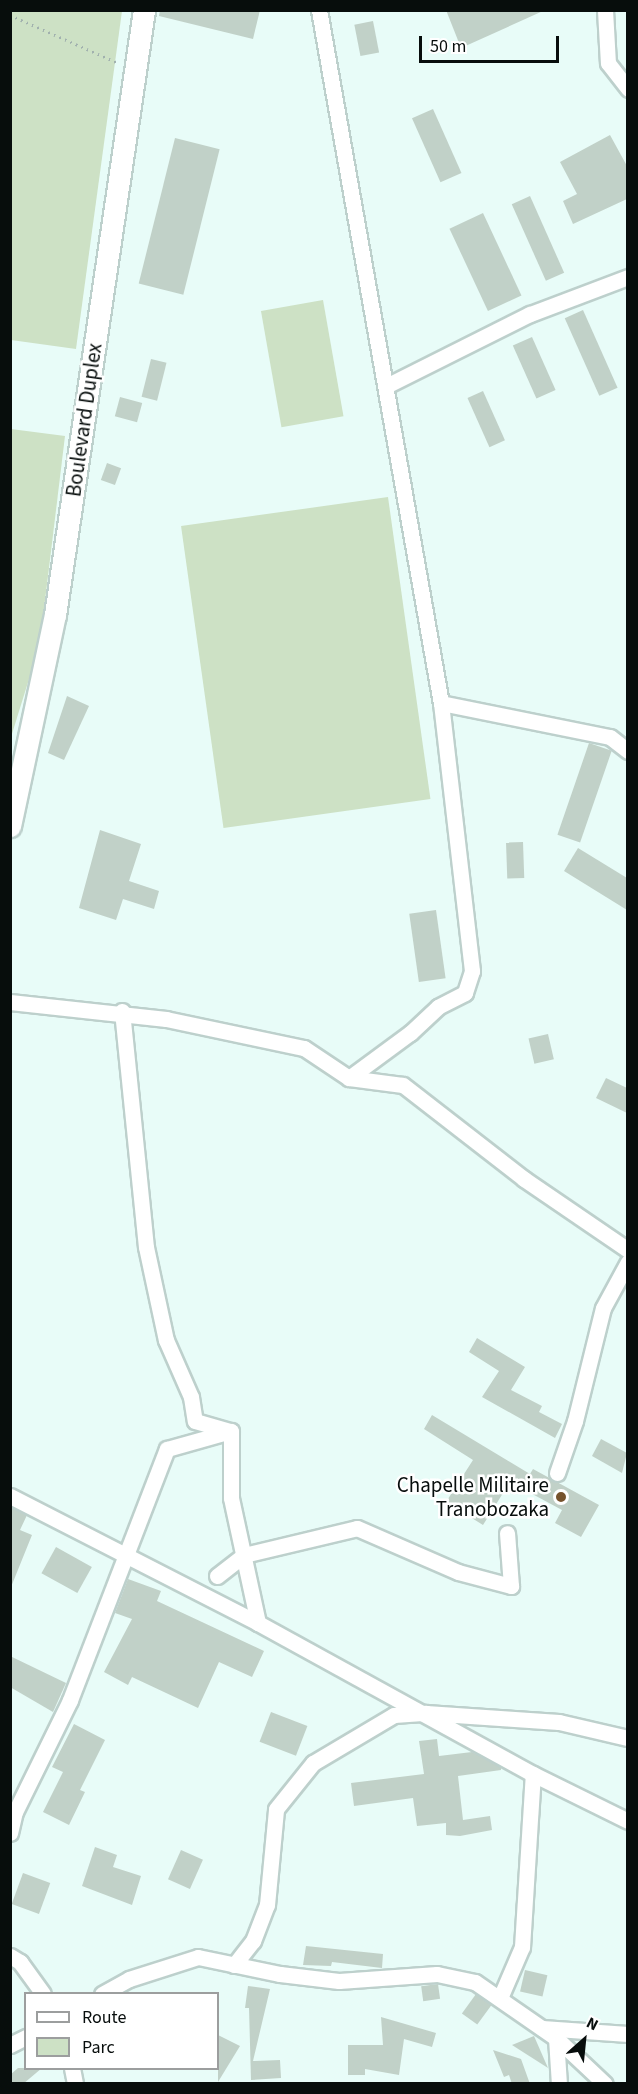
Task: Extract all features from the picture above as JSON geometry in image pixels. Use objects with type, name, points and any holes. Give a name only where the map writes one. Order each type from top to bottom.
[{"type":"main road","name":"Boulevard Duplex","points":[[10,826],[55,615],[144,10]]},
{"type":"street","points":[[319,10],[441,703],[472,971],[465,993],[438,1007],[410,1033],[349,1078]]},
{"type":"street","points":[[605,10],[608,63],[627,89]]},
{"type":"street","points":[[386,386],[530,314],[627,277]]},
{"type":"street","points":[[441,703],[610,737],[627,751]]},
{"type":"street","points":[[10,1002],[122,1011],[304,1048],[349,1078],[403,1085],[524,1179],[627,1250]]},
{"type":"street","points":[[122,1011],[146,1247],[166,1340],[191,1397],[195,1421],[231,1431]]},
{"type":"street","points":[[557,1473],[575,1421],[603,1308],[627,1262]]},
{"type":"street","points":[[10,1833],[15,1812],[70,1700],[166,1449],[231,1431]]},
{"type":"street","points":[[231,1431],[231,1498],[258,1623]]},
{"type":"street","points":[[10,1496],[258,1623],[426,1713],[533,1774],[627,1821]]},
{"type":"street","points":[[217,1576],[244,1556],[357,1528],[458,1572],[511,1586],[507,1533]]},
{"type":"street","points":[[234,1965],[253,1941],[267,1905],[276,1809],[313,1763],[394,1715],[426,1713],[559,1722],[627,1738]]},
{"type":"street","points":[[500,1998],[522,1947],[533,1774]]},
{"type":"street","points":[[10,1956],[20,1962],[42,1992]]},
{"type":"street","points":[[106,1992],[129,1979],[198,1957],[234,1965],[339,1981],[437,1974],[475,1982],[500,1998],[556,2038],[606,2084]]},
{"type":"street","points":[[542,2028],[627,2034]]},
{"type":"street","points":[[10,2045],[24,2038]]},
{"type":"street","points":[[556,2038],[559,2084]]},
{"type":"path","points":[[10,15],[115,62],[136,66]]},
{"type":"green space","points":[[11,10],[122,11],[76,349],[11,340]]},
{"type":"green space","points":[[323,300],[343,416],[281,427],[261,311]]},
{"type":"green space","points":[[11,429],[65,436],[44,609],[34,663],[11,737]]},
{"type":"green space","points":[[388,497],[430,799],[223,828],[181,526]]},
{"type":"building","points":[[160,10],[260,10],[253,39],[159,16]]},
{"type":"building","points":[[446,10],[543,10],[543,11],[461,48]]},
{"type":"building","points":[[373,21],[379,52],[360,56],[354,25]]},
{"type":"building","points":[[433,109],[461,173],[440,182],[412,118]]},
{"type":"building","points":[[610,135],[627,166],[627,199],[573,224],[563,201],[577,194],[560,162]]},
{"type":"building","points":[[175,138],[220,149],[183,295],[139,284]]},
{"type":"building","points":[[530,196],[564,273],[546,281],[512,204]]},
{"type":"building","points":[[483,213],[521,295],[488,311],[449,229]]},
{"type":"building","points":[[583,310],[618,388],[599,396],[565,318]]},
{"type":"building","points":[[532,337],[556,390],[536,399],[513,346]]},
{"type":"building","points":[[151,359],[167,363],[157,401],[142,397]]},
{"type":"building","points":[[483,391],[505,440],[489,447],[467,398]]},
{"type":"building","points":[[120,397],[142,403],[137,422],[115,416]]},
{"type":"building","points":[[107,463],[121,468],[115,485],[101,480]]},
{"type":"building","points":[[67,696],[89,706],[64,760],[48,753]]},
{"type":"building","points":[[589,743],[612,751],[580,843],[557,835]]},
{"type":"building","points":[[100,830],[141,844],[129,881],[159,891],[154,909],[123,899],[116,920],[79,908]]},
{"type":"building","points":[[523,842],[524,878],[507,879],[506,843]]},
{"type":"building","points":[[578,848],[627,878],[627,910],[564,871]]},
{"type":"building","points":[[436,910],[446,978],[419,982],[409,914]]},
{"type":"building","points":[[548,1034],[554,1059],[534,1064],[529,1038]]},
{"type":"building","points":[[606,1078],[627,1088],[627,1113],[596,1098]]},
{"type":"building","points":[[477,1338],[525,1367],[511,1390],[542,1406],[539,1412],[562,1424],[555,1438],[482,1397],[499,1371],[469,1352]]},
{"type":"building","points":[[432,1415],[530,1474],[533,1469],[599,1505],[581,1537],[555,1523],[562,1510],[510,1482],[483,1525],[446,1502],[473,1460],[424,1429]]},
{"type":"building","points":[[601,1439],[627,1453],[622,1473],[592,1456]]},
{"type":"building","points":[[10,1507],[27,1515],[20,1530],[32,1535],[11,1587]]},
{"type":"building","points":[[56,1547],[92,1567],[77,1593],[41,1573]]},
{"type":"building","points":[[128,1579],[161,1591],[157,1601],[264,1651],[252,1677],[219,1662],[198,1708],[132,1677],[128,1685],[104,1672],[132,1619],[115,1613]]},
{"type":"building","points":[[10,1656],[66,1683],[53,1712],[10,1687]]},
{"type":"building","points":[[271,1712],[307,1726],[296,1756],[260,1742]]},
{"type":"building","points":[[74,1724],[105,1740],[80,1790],[85,1792],[69,1825],[43,1812],[63,1772],[52,1767]]},
{"type":"building","points":[[437,1739],[439,1756],[472,1752],[501,1767],[501,1770],[458,1776],[463,1820],[490,1816],[492,1830],[460,1836],[446,1835],[446,1823],[417,1826],[413,1798],[354,1806],[351,1783],[424,1774],[419,1741]]},
{"type":"building","points":[[95,1847],[117,1855],[113,1867],[141,1876],[132,1905],[82,1886]]},
{"type":"building","points":[[181,1850],[203,1860],[190,1889],[168,1879]]},
{"type":"building","points":[[23,1873],[50,1883],[39,1914],[12,1904]]},
{"type":"building","points":[[306,1946],[383,1954],[382,1968],[332,1962],[331,1966],[303,1965]]},
{"type":"building","points":[[525,1970],[547,1975],[542,1997],[520,1991]]},
{"type":"building","points":[[438,1984],[440,1999],[423,2001],[421,1986]]},
{"type":"building","points":[[248,1986],[270,1989],[253,2061],[280,2060],[281,2078],[251,2080],[249,2008],[245,2008]]},
{"type":"building","points":[[476,1994],[491,2005],[477,2025],[462,2013]]},
{"type":"building","points":[[381,2017],[436,2033],[432,2047],[404,2039],[399,2075],[365,2069],[365,2075],[348,2075],[348,2045],[383,2045]]},
{"type":"building","points":[[219,2036],[240,2046],[218,2082],[219,2070]]},
{"type":"building","points":[[534,2036],[548,2068],[512,2045]]},
{"type":"building","points":[[493,2050],[521,2059],[530,2084],[512,2084],[509,2075],[504,2077]]},
{"type":"building","points":[[18,2068],[40,2070],[23,2084],[10,2084],[10,2075]]},
{"type":"place","name":"Chapelle Militaire Tranobozaka","points":[[561,1497]]}]
